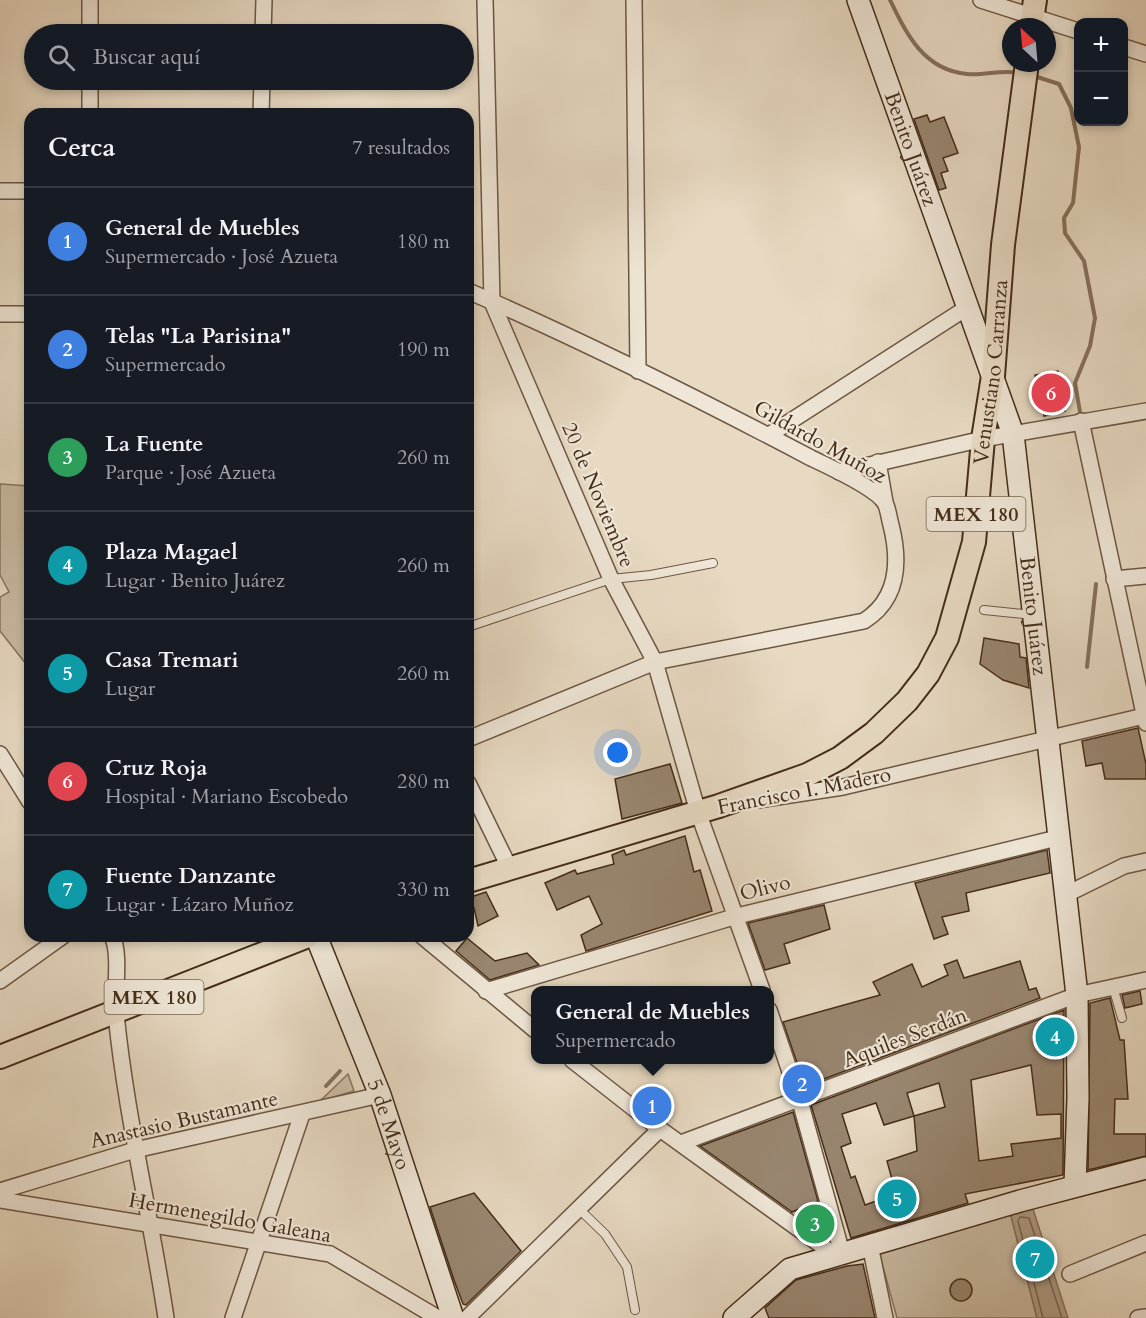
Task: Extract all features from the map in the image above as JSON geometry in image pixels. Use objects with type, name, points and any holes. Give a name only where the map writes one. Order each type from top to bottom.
[{"type":"main road","name":"Venustiano Carranza","points":[[709,809],[807,775],[840,758],[874,733],[907,701],[928,674],[947,638],[974,542],[983,439],[993,376],[1003,246],[1026,72]]},
{"type":"main road","name":"Francisco I. Madero","points":[[474,879],[709,809]]},
{"type":"main road","name":"MEX 180","points":[[0,1057],[293,942]]},
{"type":"street","points":[[90,0],[90,24]]},
{"type":"street","points":[[263,24],[264,0]]},
{"type":"street","name":"20 de Noviembre","points":[[485,0],[492,302],[611,579],[655,662],[709,809],[737,916],[761,986]]},
{"type":"street","points":[[634,0],[638,371]]},
{"type":"street","name":"Benito Juárez","points":[[858,0],[1012,434],[1035,615],[1057,838],[1077,995],[1078,1098],[1075,1185]]},
{"type":"street","points":[[981,0],[1033,14],[1074,30]]},
{"type":"street","points":[[1128,47],[1146,54]]},
{"type":"street","points":[[90,90],[90,108]]},
{"type":"street","points":[[261,108],[262,90]]},
{"type":"street","points":[[0,191],[24,191]]},
{"type":"street","name":"Gildardo Muñoz","points":[[474,294],[638,371],[839,472],[885,502],[898,556],[888,595],[877,613],[864,621],[655,662],[474,737]]},
{"type":"street","points":[[769,435],[968,307],[989,308],[1000,302]]},
{"type":"street","points":[[0,314],[24,314]]},
{"type":"street","points":[[839,472],[983,439],[1146,411]]},
{"type":"street","points":[[1081,421],[1145,720]]},
{"type":"street","points":[[879,462],[885,502]]},
{"type":"street","points":[[1114,579],[1146,576]]},
{"type":"street","name":"Francisco I. Madero","points":[[709,809],[843,788],[1047,738],[1145,720]]},
{"type":"street","points":[[1,760],[24,793]]},
{"type":"street","points":[[474,795],[509,867]]},
{"type":"street","name":"Olivo","points":[[486,992],[737,916],[1057,838]]},
{"type":"street","points":[[1065,895],[1124,866],[1146,861]]},
{"type":"street","points":[[0,981],[55,942]]},
{"type":"street","points":[[112,942],[116,1012],[135,1150],[153,1226],[166,1318]]},
{"type":"street","name":"5 de Mayo","points":[[318,942],[380,1095],[453,1318]]},
{"type":"street","points":[[429,942],[486,992],[531,1027]]},
{"type":"street","name":"Aquiles Serdán","points":[[681,1143],[800,1101],[1077,995],[1146,980]]},
{"type":"street","points":[[774,1025],[800,1101],[839,1254]]},
{"type":"street","points":[[578,1064],[660,1129],[839,1254]]},
{"type":"street","name":"Anastasio Bustamante","points":[[0,1191],[135,1150],[380,1095]]},
{"type":"street","points":[[233,1318],[302,1114]]},
{"type":"street","points":[[467,1318],[660,1129]]},
{"type":"street","points":[[734,1318],[790,1269],[1075,1185],[1146,1168]]},
{"type":"street","name":"Hermenegildo Galeana","points":[[0,1200],[153,1226],[261,1240],[330,1254],[438,1318]]},
{"type":"street","points":[[1070,1274],[1146,1242]]},
{"type":"street","points":[[870,1245],[885,1318]]},
{"type":"street","points":[[1138,1318],[1146,1317]]},
{"type":"lane","points":[[474,625],[611,579],[651,575],[713,563]]},
{"type":"lane","points":[[984,610],[1035,615]]},
{"type":"lane","points":[[1113,987],[1122,1018]]},
{"type":"lane","points":[[579,1209],[605,1234],[627,1268],[635,1310]]},
{"type":"shaded area","points":[[0,484],[24,486],[24,661],[0,631],[0,597],[9,592],[0,575]]},
{"type":"shaded area","points":[[348,1074],[354,1091],[320,1101]]},
{"type":"shaded area","points":[[818,1201],[829,1234],[823,1237],[790,1213]]},
{"type":"shaded area","points":[[1010,1212],[1037,1318],[897,1318],[879,1252]]},
{"type":"water","points":[[1033,1209],[1068,1318],[1037,1318],[1010,1212]]},
{"type":"building","points":[[927,115],[930,122],[944,117],[958,153],[943,158],[948,171],[941,173],[946,188],[939,190],[914,119]]},
{"type":"building","points":[[1058,371],[1065,411],[1044,416],[1035,375]]},
{"type":"building","points":[[984,638],[1019,644],[1020,657],[1026,658],[1029,688],[1003,680],[980,664]]},
{"type":"building","points":[[1138,728],[1146,764],[1146,779],[1105,779],[1102,763],[1086,766],[1082,741]]},
{"type":"building","points":[[670,764],[682,803],[622,819],[615,779]]},
{"type":"building","points":[[685,836],[694,872],[700,870],[712,911],[586,951],[581,935],[602,924],[589,896],[557,910],[545,883],[575,870],[577,874],[614,864],[612,855],[624,850],[626,855]]},
{"type":"building","points":[[1047,850],[1050,873],[966,893],[969,911],[942,917],[948,934],[934,939],[915,883]]},
{"type":"building","points":[[486,892],[498,916],[478,926],[474,896]]},
{"type":"building","points":[[824,905],[830,929],[784,944],[790,963],[765,970],[748,923]]},
{"type":"building","points":[[464,942],[472,942],[495,961],[527,953],[539,965],[490,980],[456,951]]},
{"type":"building","points":[[957,960],[964,978],[1020,961],[1029,990],[1036,988],[1040,998],[805,1086],[783,1022],[880,995],[873,982],[912,964],[922,987],[948,975],[944,965]]},
{"type":"building","points":[[1140,991],[1142,1004],[1125,1008],[1122,995]]},
{"type":"building","points":[[1110,998],[1120,1040],[1124,1040],[1128,1099],[1115,1099],[1114,1134],[1146,1134],[1146,1156],[1088,1170],[1090,1003]]},
{"type":"building","points":[[1064,1010],[1063,1175],[965,1194],[968,1203],[851,1238],[811,1105]],"holes":[[[1031,1065],[1037,1115],[1061,1114],[1061,1138],[1011,1144],[1013,1156],[979,1161],[971,1080]],[[939,1083],[945,1107],[914,1116],[907,1093]],[[876,1103],[884,1125],[914,1116],[917,1151],[887,1161],[896,1194],[865,1205],[855,1176],[851,1178],[841,1147],[851,1143],[842,1114]]]},
{"type":"building","points":[[793,1112],[818,1201],[792,1212],[700,1146]]},
{"type":"building","points":[[474,1193],[521,1251],[466,1305],[463,1304],[454,1280],[430,1207]]},
{"type":"building","points":[[863,1264],[875,1318],[769,1318],[765,1308],[796,1280]]},
{"type":"building","points":[[961,1279],[971,1286],[972,1290],[965,1300],[961,1301],[951,1294],[950,1290],[957,1280]]},
{"type":"waterway","points":[[890,0],[910,38],[928,58],[939,66],[967,74],[1018,73]]},
{"type":"waterway","points":[[1034,76],[1059,84],[1071,108],[1079,147],[1073,203],[1064,218],[1065,233],[1084,261],[1095,318],[1090,346],[1075,383],[1080,412]]},
{"type":"waterway","points":[[1087,667],[1096,584]]},
{"type":"waterway","points":[[326,1086],[340,1071]]},
{"type":"place","name":"Cruz Roja","points":[[1051,393]]},
{"type":"place","name":"Plaza Magael","points":[[1055,1037]]},
{"type":"place","name":"Telas \"La Parisina\"","points":[[802,1084]]},
{"type":"place","name":"General de Muebles","points":[[652,1106]]},
{"type":"place","name":"Casa Tremari","points":[[897,1199]]},
{"type":"place","name":"La Fuente","points":[[815,1224]]},
{"type":"place","name":"Fuente Danzante","points":[[1035,1259]]}]
